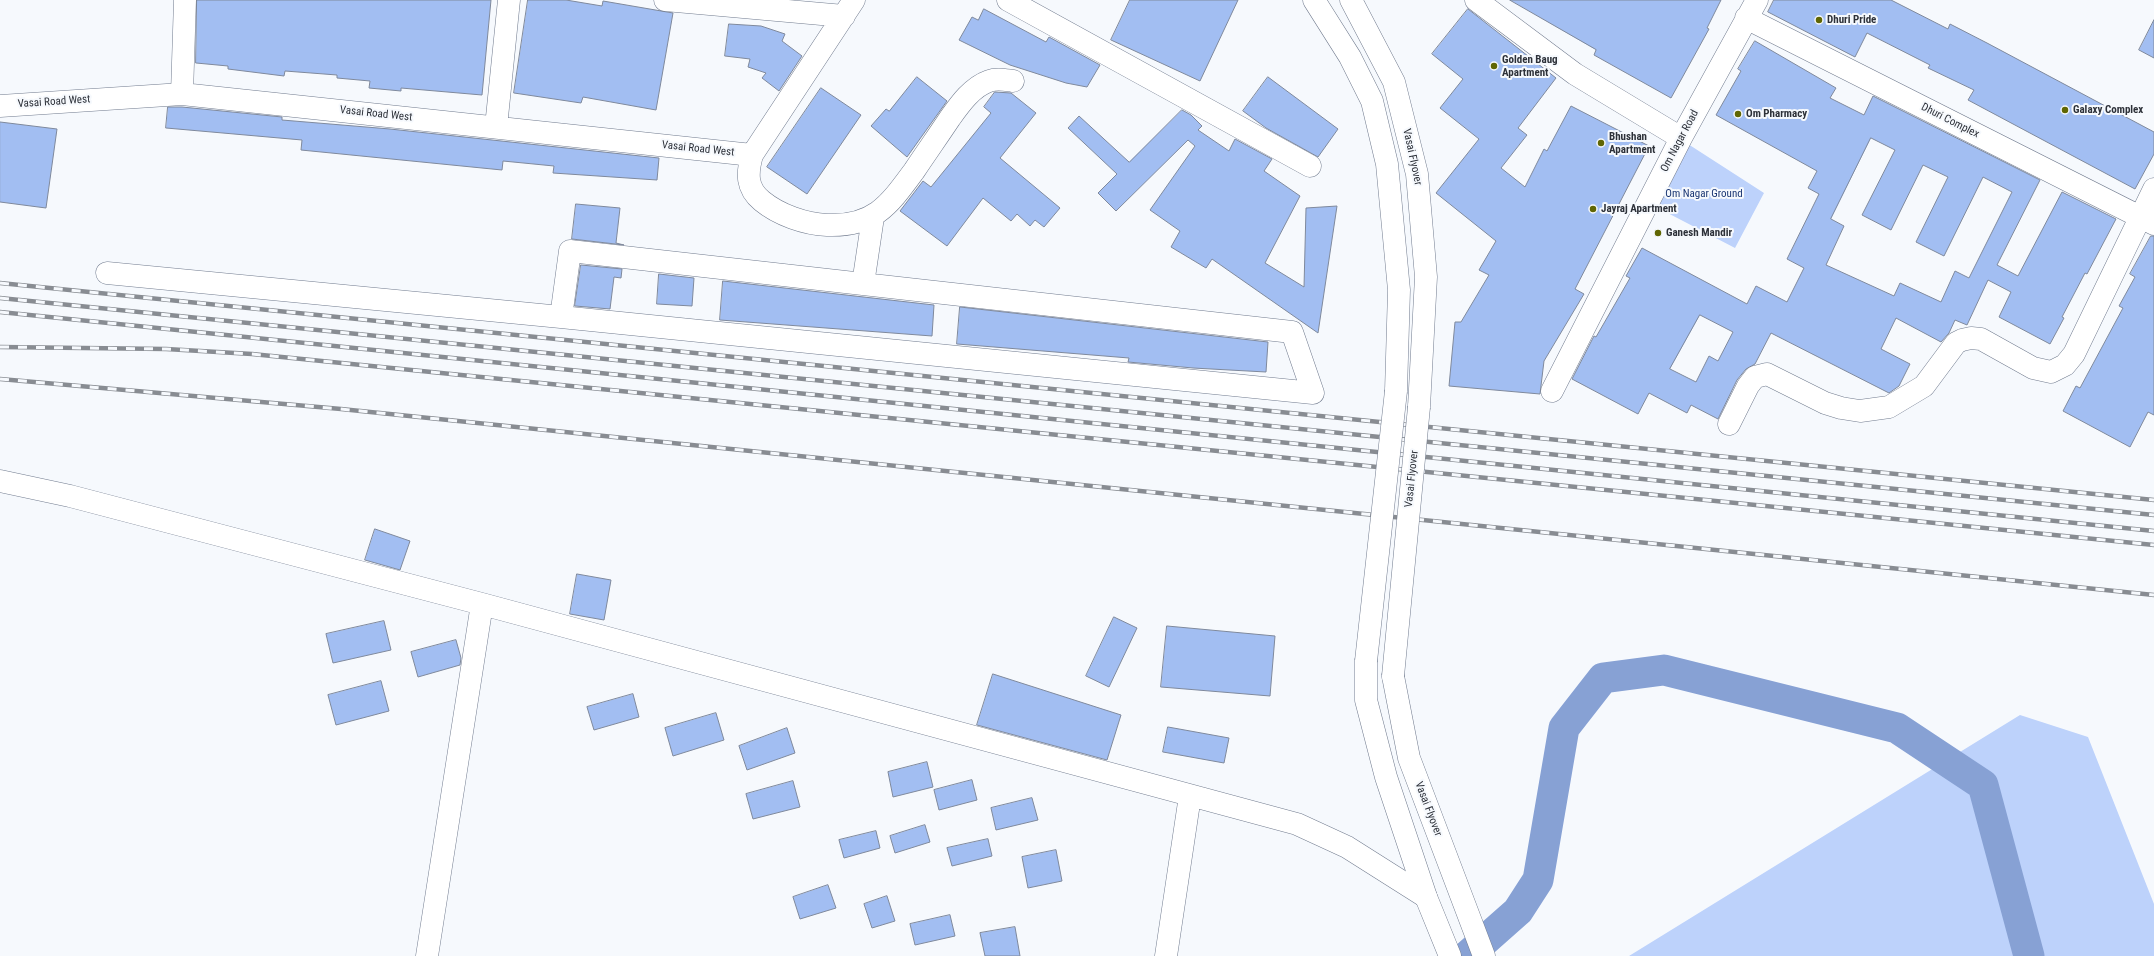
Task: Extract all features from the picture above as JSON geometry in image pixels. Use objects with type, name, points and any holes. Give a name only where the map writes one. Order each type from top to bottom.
[{"type":"street","points":[[182,94],[185,0]]},
{"type":"street","points":[[496,127],[509,0]]},
{"type":"street","points":[[664,0],[849,8]]},
{"type":"street","points":[[1008,0],[1310,166]]},
{"type":"street","points":[[1314,0],[1350,57],[1372,101],[1387,164],[1399,290],[1396,391],[1366,661],[1366,700],[1386,777],[1426,897],[1450,956]]},
{"type":"street","name":"Vasai Flyover","points":[[1351,0],[1394,82],[1417,174],[1426,277],[1419,407],[1393,676],[1409,758],[1484,956]]},
{"type":"street","points":[[1476,0],[1575,74],[1681,138]]},
{"type":"street","points":[[849,8],[752,155],[747,172],[750,187],[762,201],[778,211],[800,221],[819,225],[854,224],[873,216],[893,201],[964,98],[988,81],[998,79],[1013,81]]},
{"type":"street","name":"Om Nagar Road","points":[[1552,392],[1681,138],[1752,9]]},
{"type":"street","name":"Dhuri Complex","points":[[1752,9],[2147,220]]},
{"type":"street","name":"Vasai Road West","points":[[0,106],[182,94],[752,155]]},
{"type":"street","points":[[1729,424],[1748,386],[1755,377],[1767,374],[1825,403],[1841,408],[1860,411],[1889,407],[1924,386],[1956,343],[1971,338],[1981,339],[2033,368],[2051,372],[2066,365],[2074,354],[2147,220],[2154,189]]},
{"type":"street","points":[[863,284],[873,216]]},
{"type":"street","points":[[107,273],[1313,393],[1292,332],[570,251],[561,317]]},
{"type":"street","points":[[0,481],[70,496],[482,604],[1297,824],[1347,847],[1426,897]]},
{"type":"street","points":[[427,956],[482,604]]},
{"type":"street","points":[[1166,956],[1190,796]]},
{"type":"green space","name":"Om Nagar Ground","points":[[1688,144],[1764,193],[1735,248],[1658,208]]},
{"type":"green space","points":[[2020,715],[2088,737],[2154,904],[2154,956],[1629,956]]},
{"type":"building","points":[[197,0],[491,0],[482,95],[401,88],[401,91],[369,88],[370,81],[337,78],[337,75],[285,71],[284,76],[228,69],[228,66],[196,63]]},
{"type":"building","points":[[528,0],[566,0],[602,6],[603,1],[673,13],[656,110],[583,97],[581,103],[514,93]]},
{"type":"building","points":[[1130,0],[1238,0],[1200,81],[1111,40]]},
{"type":"building","points":[[1510,0],[1721,0],[1707,28],[1709,29],[1671,98],[1594,55],[1596,50]]},
{"type":"building","points":[[1774,0],[1891,0],[1948,29],[1950,24],[2154,132],[2154,154],[2135,189],[1968,100],[1974,90],[1928,68],[1930,65],[1867,33],[1855,57],[1768,12]]},
{"type":"building","points":[[984,9],[1046,42],[1049,37],[1100,65],[1087,87],[1066,83],[1010,65],[959,40],[972,17],[978,20]]},
{"type":"building","points":[[1468,9],[1556,78],[1518,128],[1527,135],[1501,168],[1525,187],[1544,149],[1547,151],[1571,106],[1649,146],[1575,289],[1584,294],[1544,361],[1540,394],[1449,386],[1455,322],[1461,322],[1489,275],[1479,270],[1496,241],[1436,193],[1479,139],[1440,108],[1463,79],[1432,54]]},
{"type":"building","points":[[2154,20],[2154,58],[2139,50]]},
{"type":"building","points":[[729,24],[761,26],[785,34],[782,41],[802,56],[779,91],[762,78],[766,73],[748,67],[750,59],[725,56]]},
{"type":"building","points":[[1755,41],[1836,88],[1830,98],[1864,115],[1873,96],[2040,180],[1997,265],[2018,276],[2062,192],[2116,219],[2087,274],[2085,273],[2050,344],[1999,317],[2011,292],[1988,280],[1967,325],[1955,320],[1949,333],[1941,342],[1896,318],[1881,349],[1910,364],[1899,386],[1889,393],[1771,333],[1755,364],[1746,369],[1737,380],[1718,419],[1691,405],[1687,413],[1649,393],[1638,414],[1572,379],[1594,336],[1596,337],[1630,278],[1626,276],[1642,248],[1747,304],[1756,286],[1787,302],[1804,268],[1787,259],[1819,194],[1808,188],[1817,171],[1716,115],[1741,71],[1738,69]],"holes":[[[1871,138],[1895,150],[1862,215],[1891,230],[1923,165],[1948,177],[1916,242],[1944,256],[1983,177],[2012,192],[1969,278],[1955,271],[1941,302],[1900,283],[1894,296],[1826,265],[1844,226],[1831,219]],[[1700,315],[1733,332],[1718,361],[1709,356],[1696,382],[1670,369]]]},
{"type":"building","points":[[917,77],[947,101],[907,157],[871,126],[886,109],[889,111]]},
{"type":"building","points":[[1268,77],[1338,129],[1318,157],[1266,128],[1243,111]]},
{"type":"building","points":[[821,88],[861,115],[807,194],[767,167]]},
{"type":"building","points":[[995,92],[1011,93],[1036,113],[1000,158],[1060,208],[1044,227],[1035,220],[1030,226],[1017,214],[1011,221],[983,198],[947,246],[900,211],[923,181],[931,187],[991,113],[984,107]]},
{"type":"building","points":[[168,107],[182,107],[282,117],[282,120],[390,129],[659,158],[657,180],[553,173],[554,166],[503,161],[502,170],[301,150],[302,140],[166,128]]},
{"type":"building","points":[[1182,110],[1191,115],[1202,126],[1198,130],[1229,151],[1235,139],[1272,159],[1264,171],[1300,196],[1265,263],[1304,287],[1306,208],[1337,206],[1318,333],[1212,259],[1206,268],[1171,247],[1180,231],[1150,210],[1195,146],[1188,140],[1116,211],[1098,193],[1117,174],[1068,128],[1079,116],[1129,162]]},
{"type":"building","points":[[0,122],[57,129],[46,208],[0,202]]},
{"type":"building","points":[[576,204],[620,208],[616,243],[624,245],[572,239]]},
{"type":"building","points":[[2151,236],[2154,236],[2154,415],[2148,412],[2130,447],[2063,411],[2076,386],[2080,388],[2123,308],[2119,306],[2135,277],[2130,274]]},
{"type":"building","points":[[581,265],[622,269],[621,278],[614,277],[610,309],[575,306]]},
{"type":"building","points":[[659,274],[694,278],[692,306],[657,304]]},
{"type":"building","points":[[723,281],[934,305],[932,336],[720,320]]},
{"type":"building","points":[[960,307],[1268,342],[1266,372],[1193,368],[1128,362],[1129,358],[957,344]]},
{"type":"building","points":[[375,529],[410,541],[400,570],[365,560]]},
{"type":"building","points":[[577,574],[611,580],[604,620],[570,614]]},
{"type":"building","points":[[1114,617],[1137,628],[1109,687],[1086,676]]},
{"type":"building","points":[[384,621],[391,650],[333,663],[326,634]]},
{"type":"building","points":[[1167,626],[1275,636],[1270,696],[1161,687]]},
{"type":"building","points":[[456,640],[461,658],[460,665],[418,677],[411,652]]},
{"type":"building","points":[[993,674],[1121,715],[1107,760],[977,725]]},
{"type":"building","points":[[381,681],[389,711],[336,725],[328,695]]},
{"type":"building","points":[[633,694],[639,717],[594,730],[587,707]]},
{"type":"building","points":[[716,713],[724,740],[673,756],[665,728]]},
{"type":"building","points":[[1168,727],[1229,738],[1224,763],[1163,752]]},
{"type":"building","points":[[787,728],[795,753],[747,770],[739,746]]},
{"type":"building","points":[[927,762],[933,787],[893,797],[888,772]]},
{"type":"building","points":[[972,780],[977,800],[939,810],[934,790]]},
{"type":"building","points":[[793,781],[800,807],[753,819],[746,794]]},
{"type":"building","points":[[1032,798],[1038,820],[996,830],[991,808]]},
{"type":"building","points":[[925,825],[930,842],[895,853],[890,836]]},
{"type":"building","points":[[876,831],[880,848],[844,858],[839,840]]},
{"type":"building","points":[[988,839],[992,856],[952,866],[947,848]]},
{"type":"building","points":[[1056,850],[1062,881],[1028,888],[1022,857]]},
{"type":"building","points":[[828,885],[836,908],[800,919],[793,897]]},
{"type":"building","points":[[887,896],[895,921],[872,928],[864,904]]},
{"type":"building","points":[[950,915],[955,936],[915,945],[910,924]]},
{"type":"building","points":[[1015,927],[1020,956],[985,956],[980,933]]},
{"type":"waterway","points":[[1467,956],[1518,911],[1538,880],[1564,728],[1603,678],[1664,670],[1897,728],[1983,785],[2029,956]]},
{"type":"railway","points":[[0,283],[2154,500]]},
{"type":"railway","points":[[0,298],[2154,515]]},
{"type":"railway","points":[[0,312],[2154,531]]},
{"type":"railway","points":[[0,347],[166,349],[252,354],[2154,545]]},
{"type":"railway","points":[[0,379],[341,409],[2154,595]]},
{"type":"place","name":"Dhuri Pride","points":[[1819,20]]},
{"type":"place","name":"Golden Baug Apartment","points":[[1494,66]]},
{"type":"place","name":"Galaxy Complex","points":[[2065,110]]},
{"type":"place","name":"Om Pharmacy","points":[[1738,114]]},
{"type":"place","name":"Bhushan Apartment","points":[[1601,143]]},
{"type":"place","name":"Jayraj Apartment","points":[[1593,209]]},
{"type":"place","name":"Ganesh Mandir","points":[[1658,233]]}]
